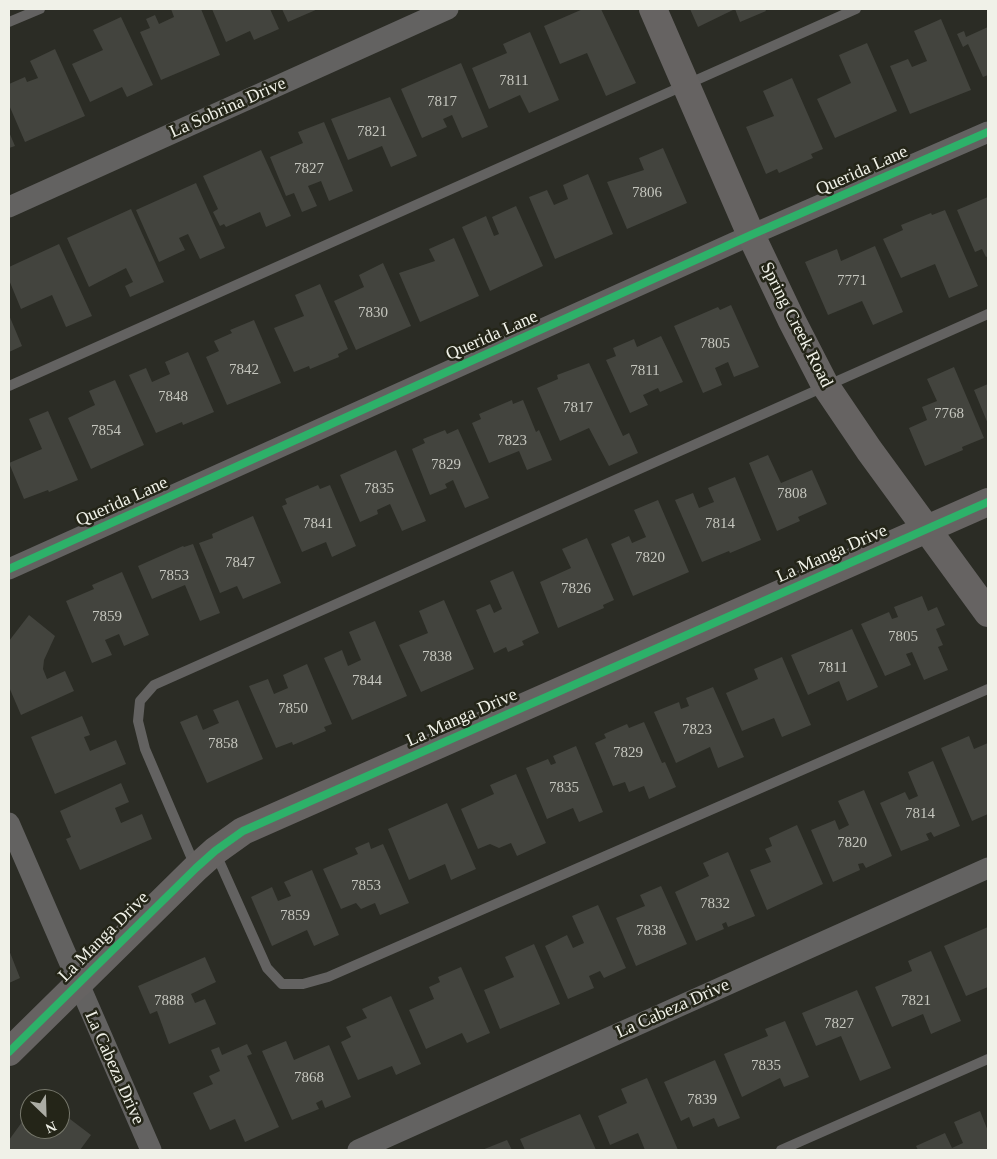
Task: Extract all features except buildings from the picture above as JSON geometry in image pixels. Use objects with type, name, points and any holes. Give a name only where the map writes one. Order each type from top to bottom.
[{"type":"street","name":"La Sobrina Drive","points":[[9,207],[448,9]]},
{"type":"street","name":"Spring Creek Road","points":[[653,9],[751,236],[790,319],[825,385],[869,450],[988,613]]},
{"type":"street","name":"Querida Lane","points":[[9,570],[751,236],[988,132]]},
{"type":"street","name":"La Manga Drive","points":[[9,1052],[205,859],[243,831],[988,502]]},
{"type":"street","points":[[9,823],[78,984]]},
{"type":"street","name":"La Cabeza Drive","points":[[358,1150],[988,868]]},
{"type":"street","name":"La Cabeza Drive","points":[[78,984],[151,1150]]},
{"type":"lane","points":[[9,22],[40,9]]},
{"type":"lane","points":[[9,386],[856,9]]},
{"type":"lane","points":[[988,314],[154,685],[140,701],[138,721],[145,749],[267,968],[282,984],[303,984],[328,977],[988,689]]},
{"type":"lane","points":[[782,1150],[988,1059]]},
{"type":"cycle path","points":[[9,569],[751,235],[988,132]]},
{"type":"cycle path","points":[[9,1052],[196,868],[215,851],[243,831],[988,502]]}]
